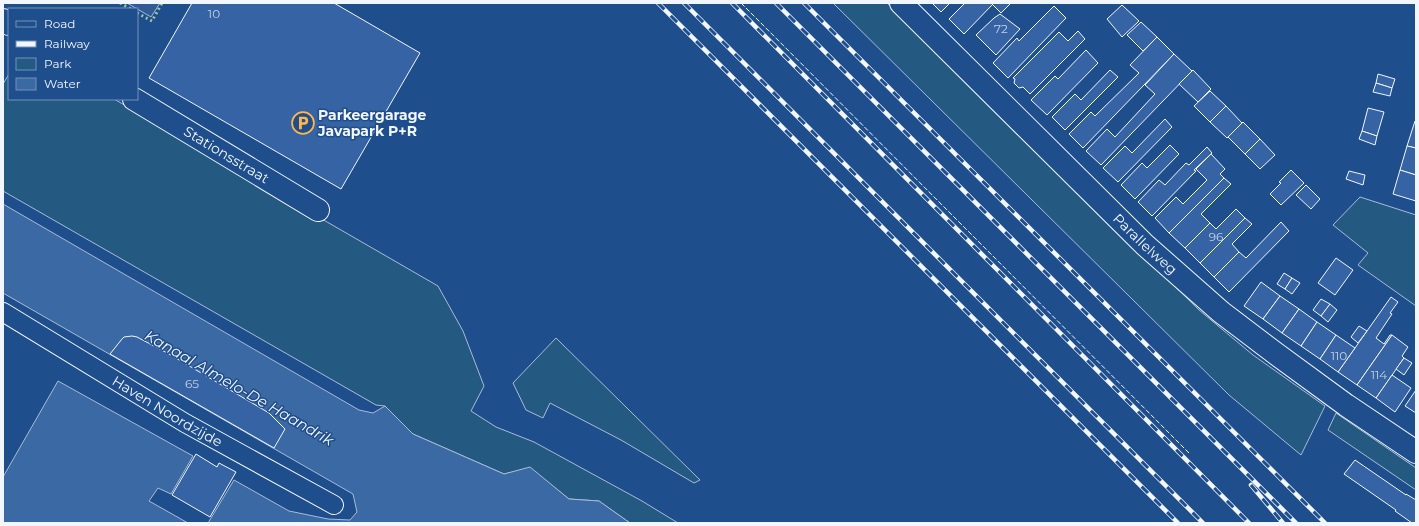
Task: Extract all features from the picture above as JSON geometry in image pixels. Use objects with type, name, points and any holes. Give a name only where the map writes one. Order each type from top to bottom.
[{"type":"street","name":"Parallelweg","points":[[901,3],[1145,245],[1221,312],[1274,353],[1346,405],[1416,452]]},
{"type":"street","name":"Stationsstraat","points":[[136,100],[318,210]]},
{"type":"street","name":"Haven Noordzijde","points":[[3,312],[185,423],[334,505]]},
{"type":"green space","points":[[833,3],[887,3],[1199,310],[1253,355],[1325,406],[1301,455],[1229,395]]},
{"type":"green space","points":[[8,76],[8,100],[116,100],[438,286],[463,331],[484,386],[471,411],[496,427],[534,442],[642,501],[678,523],[630,523],[599,501],[569,499],[530,468],[504,474],[413,434],[385,406],[376,405],[3,191],[3,84]]},
{"type":"green space","points":[[1360,197],[1416,215],[1416,306],[1358,265],[1368,253],[1333,225]]},
{"type":"green space","points":[[556,338],[700,480],[694,483],[621,440],[550,403],[543,418],[526,410],[513,383]]},
{"type":"green space","points":[[1336,413],[1416,468],[1416,490],[1328,430]]},
{"type":"shaded area","points":[[127,3],[160,3],[151,17],[138,8]]},
{"type":"water","name":"Kanaal Almelo-De Haandrik","points":[[3,204],[359,410],[373,413],[385,406],[413,434],[504,474],[530,467],[569,499],[599,501],[630,523],[208,523],[234,480],[289,511],[328,519],[350,520],[357,512],[353,494],[3,293]]},
{"type":"water","points":[[58,381],[193,456],[171,494],[158,488],[149,501],[188,523],[3,523],[3,477]]},
{"type":"building","name":"Parkeergarage Javapark P+R","points":[[192,3],[334,3],[420,53],[341,189],[149,78]]},
{"type":"building","points":[[932,3],[950,3],[941,12]]},
{"type":"building","points":[[965,3],[994,3],[964,34],[949,19]]},
{"type":"building","points":[[1011,3],[1001,13],[992,4]]},
{"type":"building","points":[[1122,5],[1139,21],[1122,37],[1107,19]]},
{"type":"building","points":[[1054,6],[1066,18],[1008,78],[993,63],[1017,38],[1019,41]]},
{"type":"building","points":[[1000,14],[1020,29],[996,55],[976,35]]},
{"type":"building","points":[[1141,22],[1157,37],[1143,51],[1127,35]]},
{"type":"building","points":[[1078,31],[1085,39],[1030,94],[1023,87],[1019,88],[1014,83],[1015,79],[1013,78],[1059,32],[1068,41]]},
{"type":"building","points":[[1157,37],[1174,54],[1083,148],[1069,134],[1091,112],[1095,116],[1139,73],[1130,65]]},
{"type":"building","points":[[1086,50],[1098,63],[1047,115],[1031,100],[1055,76],[1058,79]]},
{"type":"building","points":[[1174,54],[1192,71],[1101,165],[1086,151],[1107,129],[1115,137],[1155,94],[1145,85]]},
{"type":"building","points":[[1110,70],[1118,77],[1065,130],[1052,117],[1075,94],[1081,100]]},
{"type":"building","points":[[1193,70],[1211,89],[1198,102],[1179,84]]},
{"type":"building","points":[[1378,74],[1395,79],[1392,88],[1376,83]]},
{"type":"building","points":[[1376,83],[1392,88],[1390,96],[1373,92]]},
{"type":"building","points":[[1210,91],[1226,106],[1210,122],[1194,106]]},
{"type":"building","points":[[1226,106],[1242,123],[1227,138],[1210,122]]},
{"type":"building","points":[[1368,108],[1384,112],[1377,136],[1362,131]]},
{"type":"building","points":[[1165,119],[1172,127],[1118,182],[1103,168],[1125,146],[1132,153]]},
{"type":"building","points":[[1415,121],[1416,122],[1416,148],[1407,146]]},
{"type":"building","points":[[1243,122],[1260,139],[1245,154],[1228,137]]},
{"type":"building","points":[[1362,131],[1377,136],[1375,145],[1359,139]]},
{"type":"building","points":[[1260,139],[1275,155],[1260,169],[1245,154]]},
{"type":"building","points":[[1170,145],[1179,154],[1135,199],[1121,185],[1142,163],[1147,168]]},
{"type":"building","points":[[1407,146],[1416,148],[1416,175],[1400,170]]},
{"type":"building","points":[[1207,147],[1212,153],[1194,170],[1196,171],[1152,216],[1138,202],[1159,180],[1165,185],[1186,163],[1189,165]]},
{"type":"building","points":[[1211,154],[1225,169],[1220,174],[1224,178],[1169,233],[1155,218],[1176,197],[1183,204],[1207,180],[1196,169]]},
{"type":"building","points":[[1291,170],[1304,183],[1281,205],[1270,194]]},
{"type":"building","points":[[1400,170],[1416,175],[1416,201],[1393,194]]},
{"type":"building","points":[[1349,171],[1365,175],[1363,185],[1346,179]]},
{"type":"building","points":[[1224,178],[1231,184],[1201,214],[1210,223],[1185,248],[1169,233]]},
{"type":"building","points":[[1306,185],[1320,199],[1311,209],[1296,195]]},
{"type":"building","points":[[1236,209],[1245,218],[1200,263],[1185,248],[1210,223],[1216,229]]},
{"type":"building","points":[[1245,218],[1252,224],[1232,244],[1239,252],[1214,277],[1200,263]]},
{"type":"building","points":[[1281,222],[1289,231],[1229,292],[1214,277],[1239,252],[1246,258]]},
{"type":"building","points":[[1336,258],[1353,270],[1335,295],[1318,283]]},
{"type":"building","points":[[1284,273],[1292,278],[1285,289],[1277,284]]},
{"type":"building","points":[[1292,278],[1300,283],[1292,294],[1285,289]]},
{"type":"building","points":[[1261,282],[1280,296],[1263,319],[1244,306]]},
{"type":"building","points":[[1280,296],[1299,309],[1282,333],[1263,319]]},
{"type":"building","points":[[1391,297],[1398,302],[1376,338],[1384,344],[1390,335],[1392,335],[1357,385],[1338,372]]},
{"type":"building","points":[[1321,299],[1330,304],[1321,316],[1313,310]]},
{"type":"building","points":[[1330,304],[1337,310],[1328,322],[1321,316]]},
{"type":"building","points":[[1299,309],[1317,322],[1301,346],[1282,333]]},
{"type":"building","points":[[1317,322],[1336,335],[1320,359],[1301,346]]},
{"type":"building","points":[[1359,326],[1367,331],[1358,343],[1351,337]]},
{"type":"building","points":[[1336,335],[1355,348],[1338,372],[1320,359]]},
{"type":"building","points":[[1392,335],[1408,347],[1402,356],[1404,358],[1376,398],[1357,385]]},
{"type":"building","points":[[124,337],[137,337],[169,354],[269,413],[285,429],[274,448],[110,354]]},
{"type":"building","points":[[1404,358],[1412,363],[1404,375],[1396,369]]},
{"type":"building","points":[[1392,375],[1411,388],[1395,412],[1376,398]]},
{"type":"building","points":[[1416,390],[1416,413],[1405,406]]},
{"type":"building","points":[[196,454],[217,467],[219,463],[236,472],[210,517],[172,495]]},
{"type":"building","points":[[1355,460],[1406,495],[1416,500],[1416,523],[1412,523],[1344,474]]},
{"type":"railway","points":[[658,3],[1178,523]]},
{"type":"railway","points":[[684,3],[1203,523]]},
{"type":"railway","points":[[732,3],[1249,523]]},
{"type":"railway","points":[[776,3],[1296,523]]},
{"type":"railway","points":[[804,3],[1325,523]]},
{"type":"railway","points":[[1251,485],[1283,523]]},
{"type":"hedge","points":[[120,3],[129,8]]},
{"type":"hedge","points":[[138,14],[152,21],[162,3]]},
{"type":"fence","points":[[741,3],[1190,454]]},
{"type":"place","name":"Parkeergarage Javapark P+R","points":[[303,123]]}]
